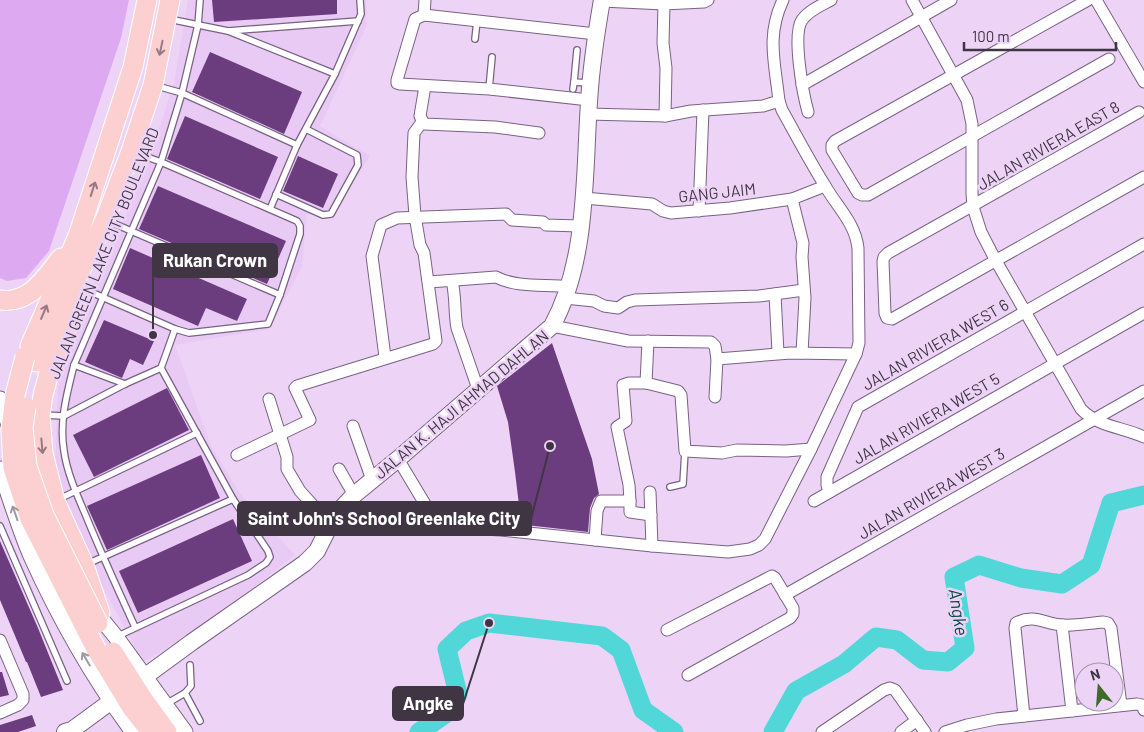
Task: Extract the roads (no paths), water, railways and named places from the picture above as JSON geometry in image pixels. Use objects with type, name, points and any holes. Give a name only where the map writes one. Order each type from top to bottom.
[{"type":"main road","points":[[147,0],[133,67],[78,236],[31,359],[15,395],[11,430],[13,468],[30,519],[96,647],[132,708],[151,732]]},
{"type":"main road","name":"JALAN K. HAJI AHMAD DAHLAN","points":[[70,731],[144,676],[305,563],[317,551],[329,526],[341,508],[354,495],[552,326],[567,292],[580,226],[584,198],[589,99],[596,34],[602,0]]},
{"type":"main road","points":[[167,732],[107,643],[44,514],[27,466],[24,428],[31,359],[105,220],[132,151],[153,85],[169,9]]},
{"type":"main road","points":[[0,300],[10,302],[24,298],[41,283],[78,236]]},
{"type":"main road","points":[[82,266],[84,289],[52,362],[40,415],[43,453],[55,501],[84,565],[101,618]]},
{"type":"street","points":[[424,15],[425,0]]},
{"type":"street","points":[[602,0],[664,4],[704,2],[708,0]]},
{"type":"street","points":[[269,398],[286,458],[287,470],[300,491],[329,526],[501,530],[728,552],[740,552],[759,545],[765,538],[811,449],[856,354],[858,344],[857,240],[852,225],[825,186],[782,110],[779,101],[772,37],[783,0]]},
{"type":"street","points":[[808,112],[802,85],[798,32],[801,21],[808,13],[831,0]]},
{"type":"street","points":[[912,0],[967,100],[972,137],[973,207],[981,232],[996,261],[1080,409],[1093,420],[1144,437]]},
{"type":"street","points":[[802,85],[951,0]]},
{"type":"street","points":[[1088,0],[955,76],[835,141],[832,145],[832,150],[858,193],[868,195],[1109,59]]},
{"type":"street","points":[[1096,0],[1144,82]]},
{"type":"street","points":[[664,4],[665,116]]},
{"type":"street","points":[[596,34],[424,15],[415,19],[397,83],[489,89],[589,99],[665,116],[691,111],[763,106],[779,101]]},
{"type":"street","points":[[425,86],[420,116],[422,122],[430,126],[495,127],[539,133]]},
{"type":"street","points":[[700,211],[703,110]]},
{"type":"street","name":"JALAN RIVIERA EAST 8","points":[[996,261],[892,319],[888,318],[885,313],[884,257],[1139,112]]},
{"type":"street","points":[[237,455],[310,420],[295,388],[297,386],[433,344],[436,341],[429,282],[415,216],[412,177],[414,133],[422,122]]},
{"type":"street","points":[[996,261],[1144,177]]},
{"type":"street","name":"GANG JAIM","points":[[584,198],[652,204],[659,209],[671,213],[792,199],[825,186]]},
{"type":"street","points":[[792,199],[803,243],[802,353]]},
{"type":"street","points":[[385,358],[372,256],[381,225],[398,218],[415,216],[506,214],[512,220],[543,222],[546,225],[580,226]]},
{"type":"street","name":"JALAN RIVIERA WEST 6","points":[[829,492],[827,477],[856,412],[862,405],[1144,244]]},
{"type":"street","points":[[429,282],[452,282],[496,277],[503,281],[567,292],[604,306],[618,308],[627,302],[650,299],[775,294],[804,290]]},
{"type":"street","points":[[452,282],[455,292],[457,328],[478,389]]},
{"type":"street","points":[[775,294],[778,353]]},
{"type":"street","name":"JALAN RIVIERA WEST 5","points":[[814,501],[1144,314]]},
{"type":"street","points":[[552,326],[628,341],[711,342],[715,346],[717,359],[715,398]]},
{"type":"street","points":[[646,383],[648,341]]},
{"type":"street","points":[[717,359],[778,353],[856,354]]},
{"type":"street","points":[[651,515],[630,512],[629,484],[617,427],[626,421],[623,385],[646,383],[678,391],[681,395],[685,451],[722,454],[737,450],[786,451],[811,449]]},
{"type":"street","name":"JALAN RIVIERA WEST 3","points":[[785,594],[1144,391]]},
{"type":"street","points":[[0,399],[33,506],[64,574],[116,637],[185,732]]},
{"type":"street","points":[[352,426],[372,480]]},
{"type":"street","points":[[398,459],[431,514],[436,528]]},
{"type":"street","points":[[0,469],[19,525],[39,573],[87,662],[129,726]]},
{"type":"street","points":[[339,469],[354,495]]},
{"type":"street","points":[[650,492],[652,546]]},
{"type":"street","points":[[595,540],[597,511],[601,501],[630,501]]},
{"type":"street","points":[[667,630],[768,577],[775,578],[793,608],[793,614],[790,618],[688,675]]},
{"type":"street","points":[[1024,716],[1016,623],[1022,620],[1037,619],[1062,625],[1108,623],[1111,628],[1115,662]]},
{"type":"street","points":[[945,732],[974,728],[1024,716],[1072,711],[1062,625]]},
{"type":"street","points":[[0,642],[23,694],[23,700],[18,705],[0,713]]},
{"type":"street","points":[[822,732],[884,690],[890,688],[895,690],[925,732]]},
{"type":"street","points":[[129,726],[124,712],[125,707],[145,693],[162,701]]},
{"type":"street","points":[[1124,705],[1137,704],[1142,706],[1144,710]]},
{"type":"street","points":[[901,732],[917,720]]},
{"type":"lane","name":"JALAN GREEN LAKE CITY BOULEVARD","points":[[135,628],[76,491],[64,452],[65,399],[74,365],[161,162],[182,93],[198,25],[200,0]]},
{"type":"lane","points":[[270,210],[298,145],[335,74],[361,14],[360,0]]},
{"type":"lane","points":[[169,9],[198,25],[228,31],[335,74]]},
{"type":"lane","points":[[228,31],[358,21]]},
{"type":"lane","points":[[475,39],[477,21]]},
{"type":"lane","points":[[573,89],[577,50]]},
{"type":"lane","points":[[489,89],[492,57]]},
{"type":"lane","points":[[574,82],[589,99]]},
{"type":"lane","points":[[153,85],[182,93],[298,145]]},
{"type":"lane","points":[[276,194],[323,215],[331,214],[358,165],[357,155],[306,129]]},
{"type":"lane","points":[[84,289],[175,329],[189,333],[268,324],[280,295],[300,234],[300,226],[297,221],[132,151]]},
{"type":"lane","points":[[105,220],[280,295]]},
{"type":"lane","points":[[40,415],[64,416],[125,384],[161,368],[175,329]]},
{"type":"lane","points":[[74,365],[125,384]]},
{"type":"lane","points":[[116,637],[248,575],[266,563],[270,557],[268,551],[233,499],[161,368]]},
{"type":"lane","points":[[55,501],[197,433]]},
{"type":"lane","points":[[670,487],[683,484],[685,451]]},
{"type":"lane","points":[[84,565],[233,499]]},
{"type":"lane","points":[[0,526],[67,681]]},
{"type":"lane","points":[[162,701],[185,693],[191,686],[190,665]]},
{"type":"lane","points":[[185,693],[200,720]]},
{"type":"waterway","name":"Angke","points":[[773,732],[796,691],[844,664],[876,637],[897,640],[923,660],[948,662],[965,648],[954,577],[979,565],[1021,578],[1062,584],[1091,565],[1111,503],[1144,495]]},
{"type":"waterway","name":"Angke","points":[[419,732],[450,711],[458,694],[447,649],[466,631],[489,623],[602,636],[621,650],[643,710],[674,732]]},
{"type":"place","name":"Rukan Crown","points":[[153,335]]},
{"type":"place","name":"Saint John's School Greenlake City","points":[[550,446]]},
{"type":"place","name":"Angke","points":[[489,623]]}]
